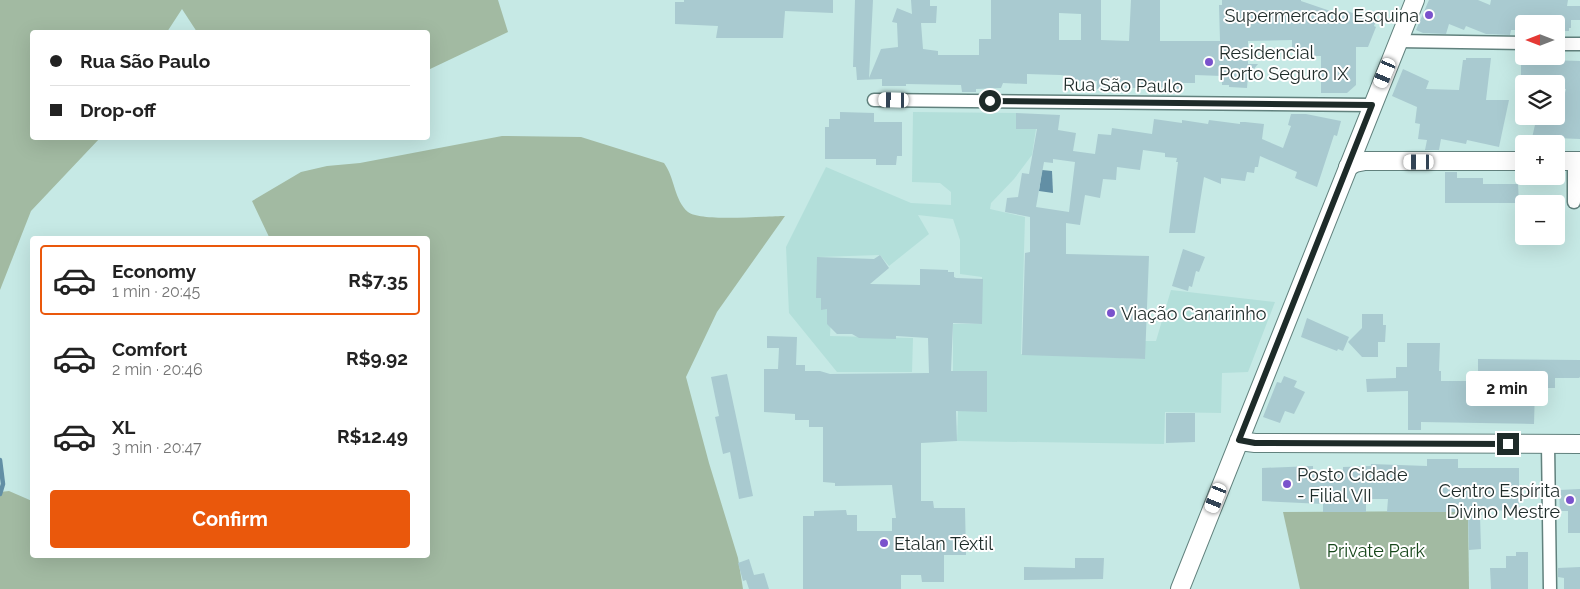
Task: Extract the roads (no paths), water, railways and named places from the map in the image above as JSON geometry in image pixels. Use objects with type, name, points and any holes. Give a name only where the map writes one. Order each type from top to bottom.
[{"type":"main road","points":[[1180,589],[1415,0]]},
{"type":"main road","points":[[1348,167],[1365,161],[1515,161]]},
{"type":"main road","points":[[1239,440],[1255,443],[1580,444]]},
{"type":"street","points":[[1398,41],[1515,43]]},
{"type":"street","points":[[1565,44],[1580,44]]},
{"type":"street","name":"Rua São Paulo","points":[[874,100],[1372,105]]},
{"type":"street","points":[[1574,202],[1577,161]]},
{"type":"street","points":[[1548,444],[1550,589]]},
{"type":"waterway","points":[[0,460],[3,484],[0,494]]},
{"type":"place","name":"Supermercado Esquina","points":[[1429,15]]},
{"type":"place","name":"Residencial Porto Seguro IX","points":[[1209,62]]},
{"type":"place","name":"Viação Canarinho","points":[[1111,313]]},
{"type":"place","name":"Posto Cidade - Filial VII","points":[[1287,484]]},
{"type":"place","name":"Centro Espírita Divino Mestre","points":[[1570,500]]},
{"type":"place","name":"Etalan Têxtil","points":[[884,543]]},
{"type":"park label","name":"Private Park","points":[[1376,550]]}]
